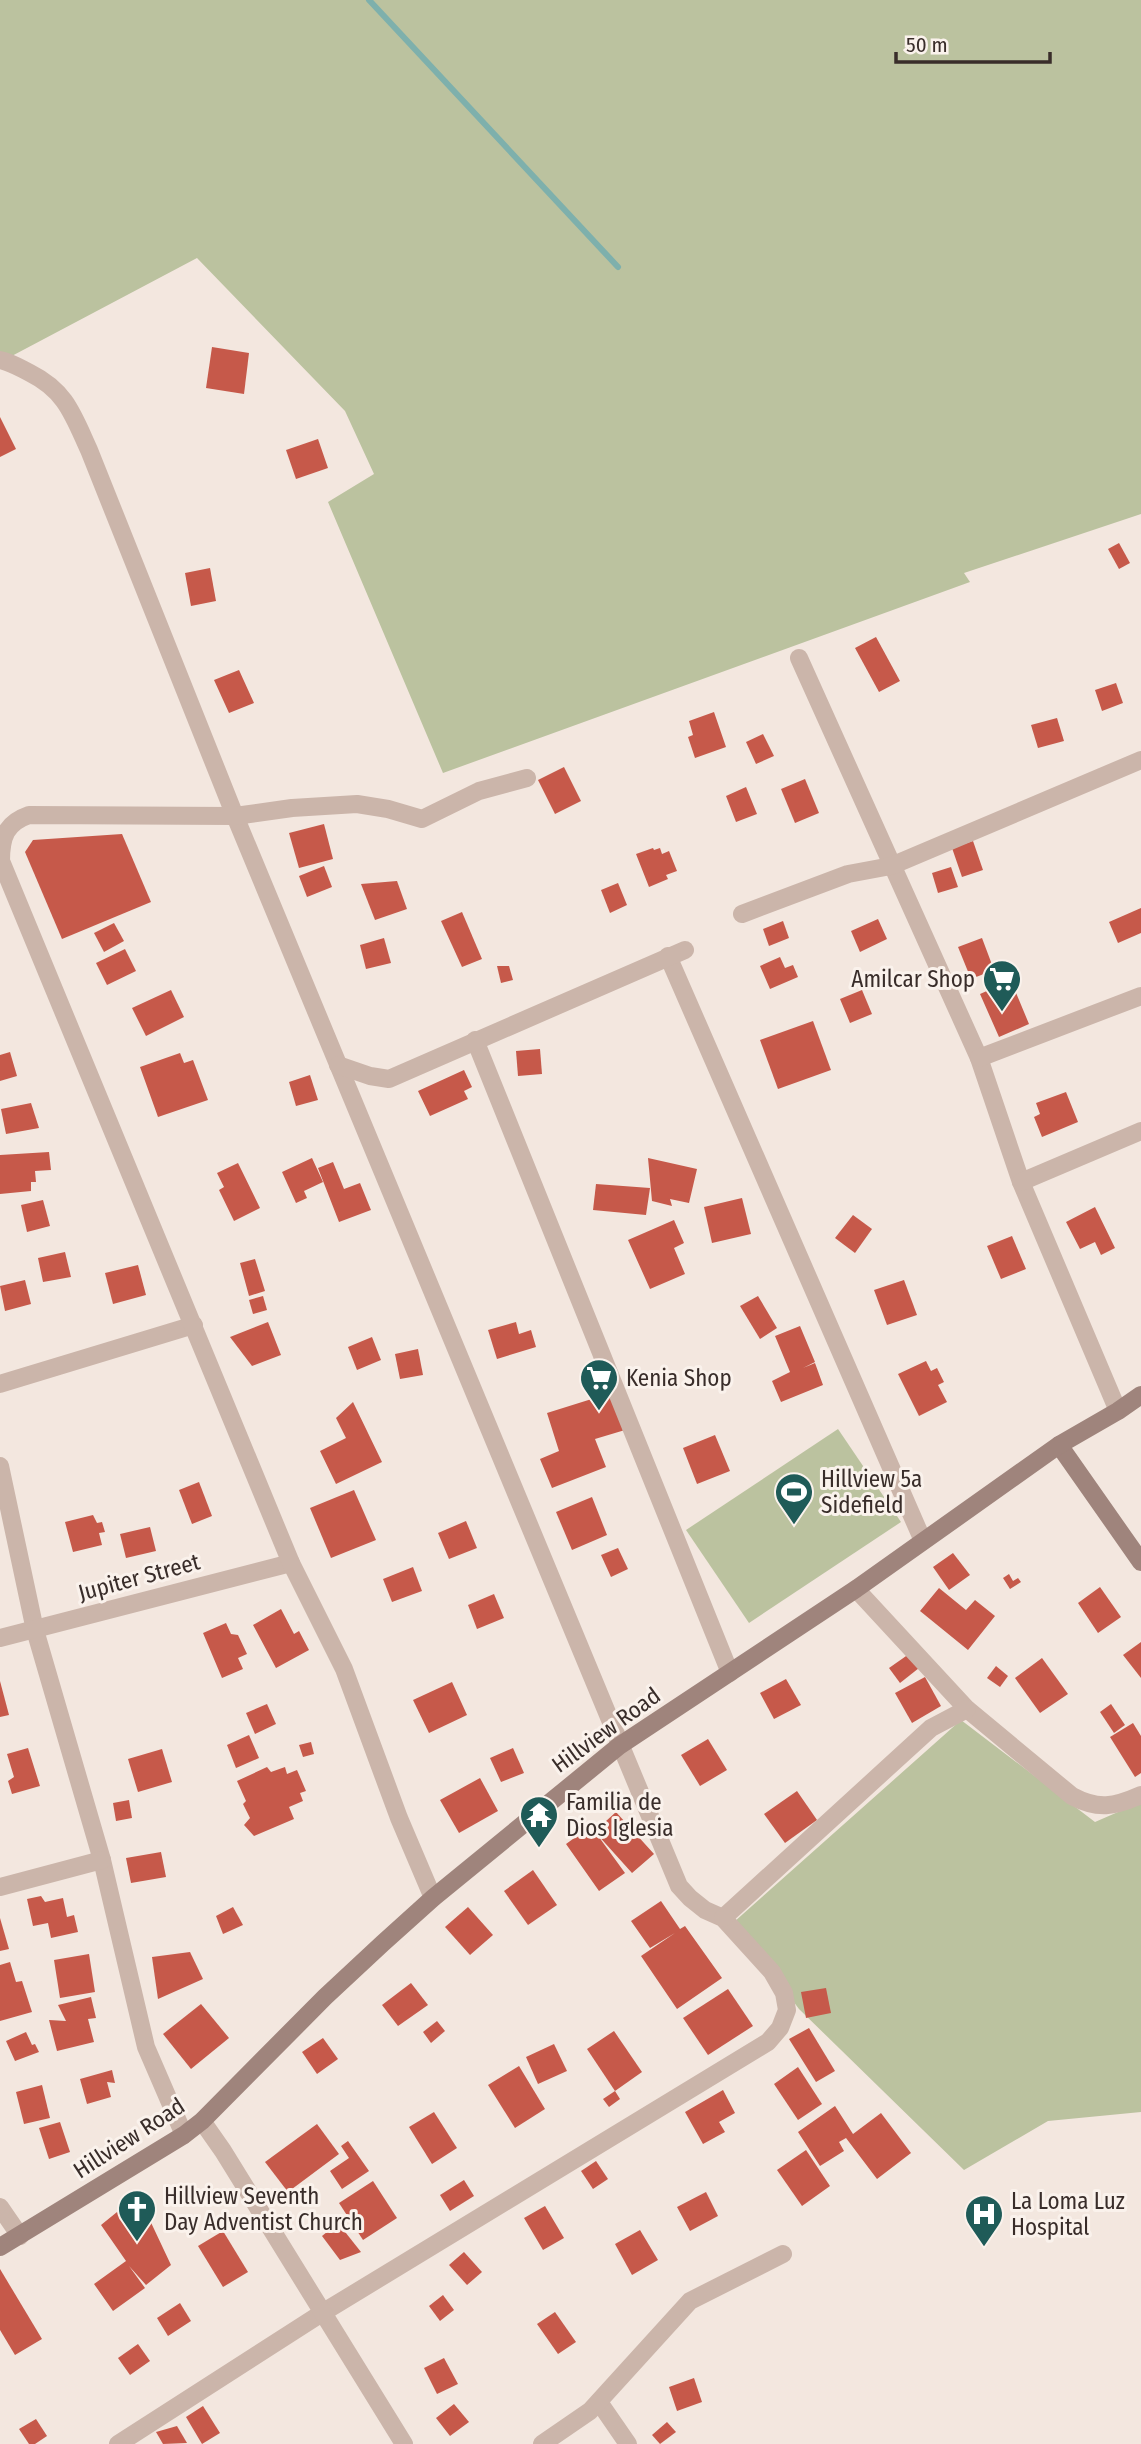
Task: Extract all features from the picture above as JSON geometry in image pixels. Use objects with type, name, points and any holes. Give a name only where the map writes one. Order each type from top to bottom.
[{"type":"street","points":[[0,360],[9,362],[52,386],[67,402],[89,450],[235,816],[679,1886],[705,1910],[723,1918],[772,1972],[785,1993],[787,2010],[780,2028],[768,2042],[323,2313],[118,2444]]},
{"type":"street","points":[[799,658],[979,1058],[1021,1182],[1118,1411]]},
{"type":"street","points":[[742,914],[848,874],[891,866],[1141,760]]},
{"type":"street","points":[[433,1898],[399,1818],[344,1669],[291,1563],[1,861],[1,847],[5,834],[15,820],[29,815],[235,816],[292,808],[357,804],[422,819],[479,791],[527,778]]},
{"type":"street","points":[[338,1065],[370,1076],[389,1079],[677,953],[923,1541]]},
{"type":"street","points":[[979,1058],[1141,996]]},
{"type":"street","points":[[475,1040],[730,1673]]},
{"type":"street","points":[[1021,1182],[1141,1131]]},
{"type":"street","points":[[0,1384],[194,1325]]},
{"type":"street","name":"Hillview Road","points":[[0,2247],[184,2135],[202,2121],[325,1997],[433,1898],[620,1746],[856,1589],[1059,1445],[1141,1395]]},
{"type":"street","points":[[1059,1445],[1141,1562]]},
{"type":"street","points":[[0,1466],[35,1630],[102,1860],[146,2047],[184,2135]]},
{"type":"street","name":"Jupiter Street","points":[[0,1638],[291,1563]]},
{"type":"street","points":[[856,1589],[967,1709],[1072,1796],[1088,1805],[1108,1807],[1141,1795]]},
{"type":"street","points":[[723,1918],[932,1728],[967,1709]]},
{"type":"street","points":[[0,1887],[102,1860]]},
{"type":"street","points":[[202,2121],[404,2444]]},
{"type":"street","points":[[0,2207],[20,2236]]},
{"type":"street","points":[[542,2444],[580,2419],[599,2402],[690,2301],[783,2254]]},
{"type":"street","points":[[599,2402],[628,2444]]},
{"type":"green space","points":[[0,0],[1141,0],[1141,514],[964,573],[970,582],[443,773],[328,502],[374,474],[345,411],[197,258],[8,358],[0,357]]},
{"type":"green space","name":"Hillview 5a Sidefield","points":[[838,1429],[901,1522],[749,1623],[686,1530]]},
{"type":"green space","points":[[961,1720],[1095,1822],[1141,1802],[1141,2112],[1048,2121],[964,2170],[799,2009],[734,1922]]},
{"type":"building","points":[[212,347],[249,353],[244,394],[206,388]]},
{"type":"building","points":[[0,417],[16,449],[0,457]]},
{"type":"building","points":[[318,439],[328,468],[296,479],[286,450]]},
{"type":"building","points":[[1119,543],[1130,563],[1119,569],[1108,549]]},
{"type":"building","points":[[210,568],[216,601],[191,606],[185,573]]},
{"type":"building","points":[[876,637],[900,681],[879,692],[855,648]]},
{"type":"building","points":[[239,670],[254,703],[229,713],[214,680]]},
{"type":"building","points":[[1116,683],[1123,703],[1102,711],[1095,690]]},
{"type":"building","points":[[714,712],[726,747],[695,758],[688,737],[693,735],[689,721]]},
{"type":"building","points":[[1057,718],[1064,741],[1038,748],[1031,725]]},
{"type":"building","points":[[763,734],[774,756],[756,764],[746,742]]},
{"type":"building","points":[[564,767],[581,801],[555,814],[538,780]]},
{"type":"building","points":[[805,779],[819,813],[795,823],[781,789]]},
{"type":"building","points":[[746,787],[757,814],[736,822],[726,796]]},
{"type":"building","points":[[324,824],[333,859],[299,868],[289,833]]},
{"type":"building","points":[[122,834],[151,902],[62,939],[25,852],[33,840]]},
{"type":"building","points":[[973,841],[983,870],[962,877],[952,848]]},
{"type":"building","points":[[660,848],[662,854],[669,851],[677,871],[666,875],[668,879],[649,887],[636,854]]},
{"type":"building","points":[[324,866],[332,887],[307,897],[299,876]]},
{"type":"building","points":[[951,867],[958,887],[938,893],[932,873]]},
{"type":"building","points":[[397,881],[407,909],[375,920],[361,884]]},
{"type":"building","points":[[618,883],[627,905],[610,913],[601,890]]},
{"type":"building","points":[[1141,908],[1141,933],[1118,943],[1109,922]]},
{"type":"building","points":[[462,912],[482,959],[462,967],[441,921]]},
{"type":"building","points":[[878,919],[887,939],[860,952],[851,931]]},
{"type":"building","points":[[783,921],[789,938],[769,946],[763,929]]},
{"type":"building","points":[[114,923],[124,941],[104,952],[94,933]]},
{"type":"building","points":[[384,938],[391,963],[366,969],[360,945]]},
{"type":"building","points":[[982,938],[994,970],[971,979],[958,947]]},
{"type":"building","points":[[125,949],[136,971],[107,985],[96,963]]},
{"type":"building","points":[[780,957],[785,968],[793,965],[798,977],[770,989],[760,966]]},
{"type":"building","points":[[497,966],[509,966],[513,980],[501,983]]},
{"type":"building","points":[[1005,983],[1009,990],[1014,988],[1029,1024],[999,1037],[980,994]]},
{"type":"building","points":[[171,990],[184,1017],[146,1036],[132,1008]]},
{"type":"building","points":[[862,990],[872,1014],[850,1023],[840,999]]},
{"type":"building","points":[[813,1021],[831,1070],[778,1089],[760,1040]]},
{"type":"building","points":[[540,1049],[542,1074],[518,1076],[516,1051]]},
{"type":"building","points":[[10,1052],[17,1076],[0,1081],[0,1055]]},
{"type":"building","points":[[180,1053],[184,1063],[193,1060],[208,1100],[158,1117],[140,1067]]},
{"type":"building","points":[[464,1070],[472,1087],[464,1091],[468,1099],[430,1116],[418,1091]]},
{"type":"building","points":[[310,1075],[318,1100],[296,1106],[289,1082]]},
{"type":"building","points":[[1066,1092],[1078,1122],[1042,1137],[1034,1117],[1040,1114],[1036,1103]]},
{"type":"building","points":[[31,1103],[39,1128],[6,1134],[1,1109]]},
{"type":"building","points":[[49,1152],[51,1170],[35,1171],[36,1182],[31,1182],[31,1191],[0,1194],[0,1155]]},
{"type":"building","points":[[312,1158],[323,1182],[304,1191],[307,1198],[296,1203],[282,1172]]},
{"type":"building","points":[[648,1158],[697,1169],[689,1203],[670,1199],[672,1206],[652,1201]]},
{"type":"building","points":[[333,1162],[344,1189],[360,1183],[371,1210],[339,1222],[318,1168]]},
{"type":"building","points":[[238,1163],[260,1208],[234,1221],[219,1190],[224,1187],[217,1173]]},
{"type":"building","points":[[596,1184],[650,1188],[646,1215],[593,1210]]},
{"type":"building","points":[[742,1198],[751,1234],[712,1243],[704,1207]]},
{"type":"building","points":[[43,1200],[50,1226],[27,1232],[21,1205]]},
{"type":"building","points":[[1095,1207],[1115,1248],[1101,1255],[1095,1242],[1080,1249],[1066,1222]]},
{"type":"building","points":[[853,1215],[872,1229],[855,1253],[835,1238]]},
{"type":"building","points":[[674,1220],[684,1243],[674,1248],[685,1274],[650,1289],[628,1240]]},
{"type":"building","points":[[1012,1236],[1026,1269],[1001,1279],[987,1246]]},
{"type":"building","points":[[65,1252],[71,1277],[43,1282],[38,1258]]},
{"type":"building","points":[[255,1259],[265,1291],[249,1296],[240,1263]]},
{"type":"building","points":[[138,1265],[146,1295],[113,1304],[105,1273]]},
{"type":"building","points":[[25,1280],[31,1304],[5,1311],[0,1286]]},
{"type":"building","points":[[904,1280],[917,1315],[887,1325],[874,1290]]},
{"type":"building","points":[[263,1296],[267,1310],[253,1314],[249,1300]]},
{"type":"building","points":[[758,1296],[777,1328],[760,1339],[740,1306]]},
{"type":"building","points":[[268,1322],[281,1355],[252,1366],[230,1337]]},
{"type":"building","points":[[516,1322],[519,1334],[531,1330],[536,1347],[497,1359],[488,1330]]},
{"type":"building","points":[[800,1326],[815,1362],[803,1368],[815,1363],[823,1385],[781,1402],[772,1381],[790,1372],[775,1336]]},
{"type":"building","points":[[372,1337],[381,1360],[357,1370],[348,1347]]},
{"type":"building","points":[[418,1349],[423,1375],[400,1379],[395,1354]]},
{"type":"building","points":[[926,1361],[931,1371],[937,1368],[944,1382],[938,1385],[947,1402],[919,1416],[898,1374]]},
{"type":"building","points":[[614,1392],[625,1430],[595,1439],[606,1467],[552,1488],[540,1459],[559,1451],[547,1413]]},
{"type":"building","points":[[353,1402],[382,1462],[336,1484],[320,1451],[346,1438],[336,1418]]},
{"type":"building","points":[[715,1435],[730,1471],[697,1484],[683,1448]]},
{"type":"building","points":[[199,1482],[212,1516],[192,1524],[179,1490]]},
{"type":"building","points":[[354,1490],[376,1540],[331,1558],[310,1508]]},
{"type":"building","points":[[592,1497],[607,1535],[572,1550],[556,1512]]},
{"type":"building","points":[[93,1515],[97,1523],[102,1522],[105,1532],[99,1533],[102,1545],[73,1552],[65,1522]]},
{"type":"building","points":[[466,1521],[477,1548],[449,1559],[438,1533]]},
{"type":"building","points":[[150,1527],[156,1551],[126,1558],[120,1534]]},
{"type":"building","points":[[618,1548],[628,1569],[611,1577],[601,1555]]},
{"type":"building","points":[[953,1553],[970,1575],[949,1590],[933,1567]]},
{"type":"building","points":[[413,1567],[422,1591],[392,1602],[383,1579]]},
{"type":"building","points":[[1009,1574],[1013,1581],[1018,1578],[1021,1582],[1010,1589],[1003,1578]]},
{"type":"building","points":[[1100,1587],[1121,1617],[1098,1633],[1078,1603]]},
{"type":"building","points":[[939,1588],[966,1610],[975,1600],[995,1616],[968,1650],[920,1611]]},
{"type":"building","points":[[494,1594],[504,1618],[477,1629],[468,1605]]},
{"type":"building","points":[[281,1609],[294,1634],[299,1631],[309,1650],[276,1668],[253,1625]]},
{"type":"building","points":[[226,1623],[231,1634],[238,1635],[247,1654],[238,1658],[243,1669],[222,1678],[203,1633]]},
{"type":"building","points":[[1141,1642],[1141,1678],[1123,1655]]},
{"type":"building","points":[[909,1654],[919,1668],[900,1683],[889,1668]]},
{"type":"building","points":[[1042,1658],[1068,1694],[1040,1713],[1015,1678]]},
{"type":"building","points":[[996,1666],[1008,1676],[1000,1687],[987,1678]]},
{"type":"building","points":[[925,1677],[941,1706],[912,1723],[895,1693]]},
{"type":"building","points":[[786,1679],[801,1705],[774,1719],[760,1693]]},
{"type":"building","points":[[0,1681],[9,1715],[0,1717]]},
{"type":"building","points":[[452,1682],[467,1715],[429,1733],[413,1700]]},
{"type":"building","points":[[267,1704],[276,1724],[255,1734],[246,1713]]},
{"type":"building","points":[[1111,1704],[1125,1725],[1114,1733],[1100,1712]]},
{"type":"building","points":[[1133,1723],[1141,1736],[1141,1773],[1135,1777],[1110,1737]]},
{"type":"building","points":[[249,1735],[259,1758],[236,1768],[227,1745]]},
{"type":"building","points":[[708,1739],[727,1770],[700,1786],[681,1755]]},
{"type":"building","points":[[311,1742],[314,1754],[303,1757],[299,1745]]},
{"type":"building","points":[[28,1748],[40,1786],[12,1794],[8,1781],[14,1777],[7,1754]]},
{"type":"building","points":[[513,1748],[524,1773],[501,1782],[490,1758]]},
{"type":"building","points":[[162,1749],[172,1782],[138,1792],[128,1759]]},
{"type":"building","points":[[267,1767],[271,1772],[285,1767],[287,1774],[297,1770],[306,1791],[300,1793],[303,1801],[289,1807],[294,1819],[254,1836],[244,1825],[250,1818],[237,1781]]},
{"type":"building","points":[[480,1778],[498,1811],[459,1833],[440,1800]]},
{"type":"building","points":[[797,1791],[817,1820],[785,1843],[764,1814]]},
{"type":"building","points":[[129,1800],[132,1818],[116,1821],[113,1803]]},
{"type":"building","points":[[616,1812],[654,1854],[632,1873],[596,1833],[625,1873],[599,1891],[566,1844],[591,1826],[595,1831]]},
{"type":"building","points":[[161,1852],[166,1877],[131,1883],[126,1858]]},
{"type":"building","points":[[533,1870],[557,1905],[528,1925],[504,1891]]},
{"type":"building","points":[[41,1896],[45,1902],[63,1898],[67,1917],[74,1915],[78,1932],[51,1938],[48,1923],[33,1926],[27,1899]]},
{"type":"building","points":[[661,1901],[680,1929],[685,1926],[722,1978],[677,2009],[641,1956],[675,1933],[650,1948],[631,1921]]},
{"type":"building","points":[[233,1907],[243,1925],[223,1934],[216,1916]]},
{"type":"building","points":[[468,1907],[493,1935],[470,1955],[445,1927]]},
{"type":"building","points":[[0,1918],[9,1949],[0,1951]]},
{"type":"building","points":[[190,1952],[203,1979],[158,1999],[152,1957]]},
{"type":"building","points":[[89,1954],[95,1992],[60,1998],[54,1960]]},
{"type":"building","points":[[10,1962],[16,1982],[22,1981],[32,2012],[0,2021],[0,1965]]},
{"type":"building","points":[[411,1983],[428,2005],[398,2026],[382,2005]]},
{"type":"building","points":[[826,1988],[831,2013],[806,2018],[801,1992]]},
{"type":"building","points":[[728,1989],[753,2026],[708,2055],[683,2018]]},
{"type":"building","points":[[91,1997],[96,2018],[88,2019],[94,2042],[57,2051],[49,2020],[66,2021],[58,2005]]},
{"type":"building","points":[[201,2004],[229,2038],[191,2069],[163,2034]]},
{"type":"building","points":[[437,2021],[445,2031],[431,2043],[423,2032]]},
{"type":"building","points":[[809,2028],[835,2071],[816,2082],[789,2039]]},
{"type":"building","points":[[614,2031],[642,2072],[615,2091],[587,2049]]},
{"type":"building","points":[[26,2032],[39,2052],[15,2061],[6,2041]]},
{"type":"building","points":[[323,2038],[338,2059],[317,2074],[302,2052]]},
{"type":"building","points":[[554,2044],[567,2071],[538,2084],[526,2057]]},
{"type":"building","points":[[519,2066],[545,2109],[515,2128],[488,2085]]},
{"type":"building","points":[[798,2067],[822,2104],[798,2120],[774,2084]]},
{"type":"building","points":[[112,2070],[115,2083],[107,2082],[111,2097],[87,2104],[80,2079]]},
{"type":"building","points":[[42,2085],[50,2118],[24,2124],[16,2092]]},
{"type":"building","points":[[723,2090],[735,2113],[719,2122],[725,2132],[703,2144],[685,2112]]},
{"type":"building","points":[[615,2091],[620,2099],[609,2107],[603,2099]]},
{"type":"building","points":[[835,2106],[853,2134],[881,2113],[911,2153],[877,2179],[846,2138],[839,2142],[844,2151],[820,2166],[798,2132]]},
{"type":"building","points":[[434,2112],[457,2148],[432,2164],[409,2127]]},
{"type":"building","points":[[60,2122],[70,2152],[49,2159],[39,2128]]},
{"type":"building","points":[[317,2124],[339,2154],[288,2192],[265,2162]]},
{"type":"building","points":[[348,2141],[369,2171],[342,2189],[330,2171],[349,2158],[341,2146]]},
{"type":"building","points":[[806,2150],[830,2186],[802,2206],[777,2170]]},
{"type":"building","points":[[596,2161],[608,2179],[593,2189],[581,2171]]},
{"type":"building","points":[[464,2180],[474,2196],[450,2211],[440,2195]]},
{"type":"building","points":[[373,2181],[397,2218],[363,2240],[339,2203]]},
{"type":"building","points":[[706,2192],[718,2216],[690,2231],[677,2207]]},
{"type":"building","name":"Hillview Seventh Day Adventist Church","points":[[138,2195],[171,2265],[146,2285],[129,2266],[145,2288],[113,2311],[94,2284],[126,2261],[101,2225]]},
{"type":"building","points":[[545,2206],[564,2238],[543,2250],[524,2218]]},
{"type":"building","points":[[338,2223],[361,2252],[340,2260],[322,2236]]},
{"type":"building","points":[[640,2230],[658,2260],[632,2275],[615,2244]]},
{"type":"building","points":[[223,2231],[248,2272],[223,2287],[198,2246]]},
{"type":"building","points":[[464,2252],[482,2272],[467,2285],[449,2265]]},
{"type":"building","points":[[0,2269],[42,2339],[15,2355],[0,2330]]},
{"type":"building","points":[[443,2295],[454,2310],[440,2321],[429,2306]]},
{"type":"building","points":[[180,2303],[191,2321],[168,2336],[157,2318]]},
{"type":"building","points":[[555,2312],[576,2342],[558,2354],[537,2324]]},
{"type":"building","points":[[138,2344],[150,2361],[130,2375],[118,2358]]},
{"type":"building","points":[[444,2358],[458,2384],[437,2394],[424,2368]]},
{"type":"building","points":[[694,2378],[702,2402],[677,2411],[669,2387]]},
{"type":"building","points":[[454,2404],[469,2422],[450,2436],[436,2418]]},
{"type":"building","points":[[203,2406],[220,2433],[202,2444],[186,2417]]},
{"type":"building","points":[[36,2419],[47,2436],[35,2444],[29,2444],[19,2429]]},
{"type":"building","points":[[667,2422],[676,2432],[660,2444],[652,2435]]},
{"type":"building","points":[[177,2426],[187,2443],[163,2444],[156,2432]]},
{"type":"waterway","points":[[369,0],[618,267]]},
{"type":"place","name":"Amilcar Shop","points":[[1002,1013]]},
{"type":"place","name":"Kenia Shop","points":[[599,1412]]},
{"type":"place","name":"Hillview 5a Sidefield","points":[[794,1526]]},
{"type":"place","name":"Familia de Dios Iglesia","points":[[539,1849]]},
{"type":"place","name":"Hillview Seventh Day Adventist Church","points":[[137,2243]]},
{"type":"place","name":"La Loma Luz Hospital","points":[[984,2248]]}]
